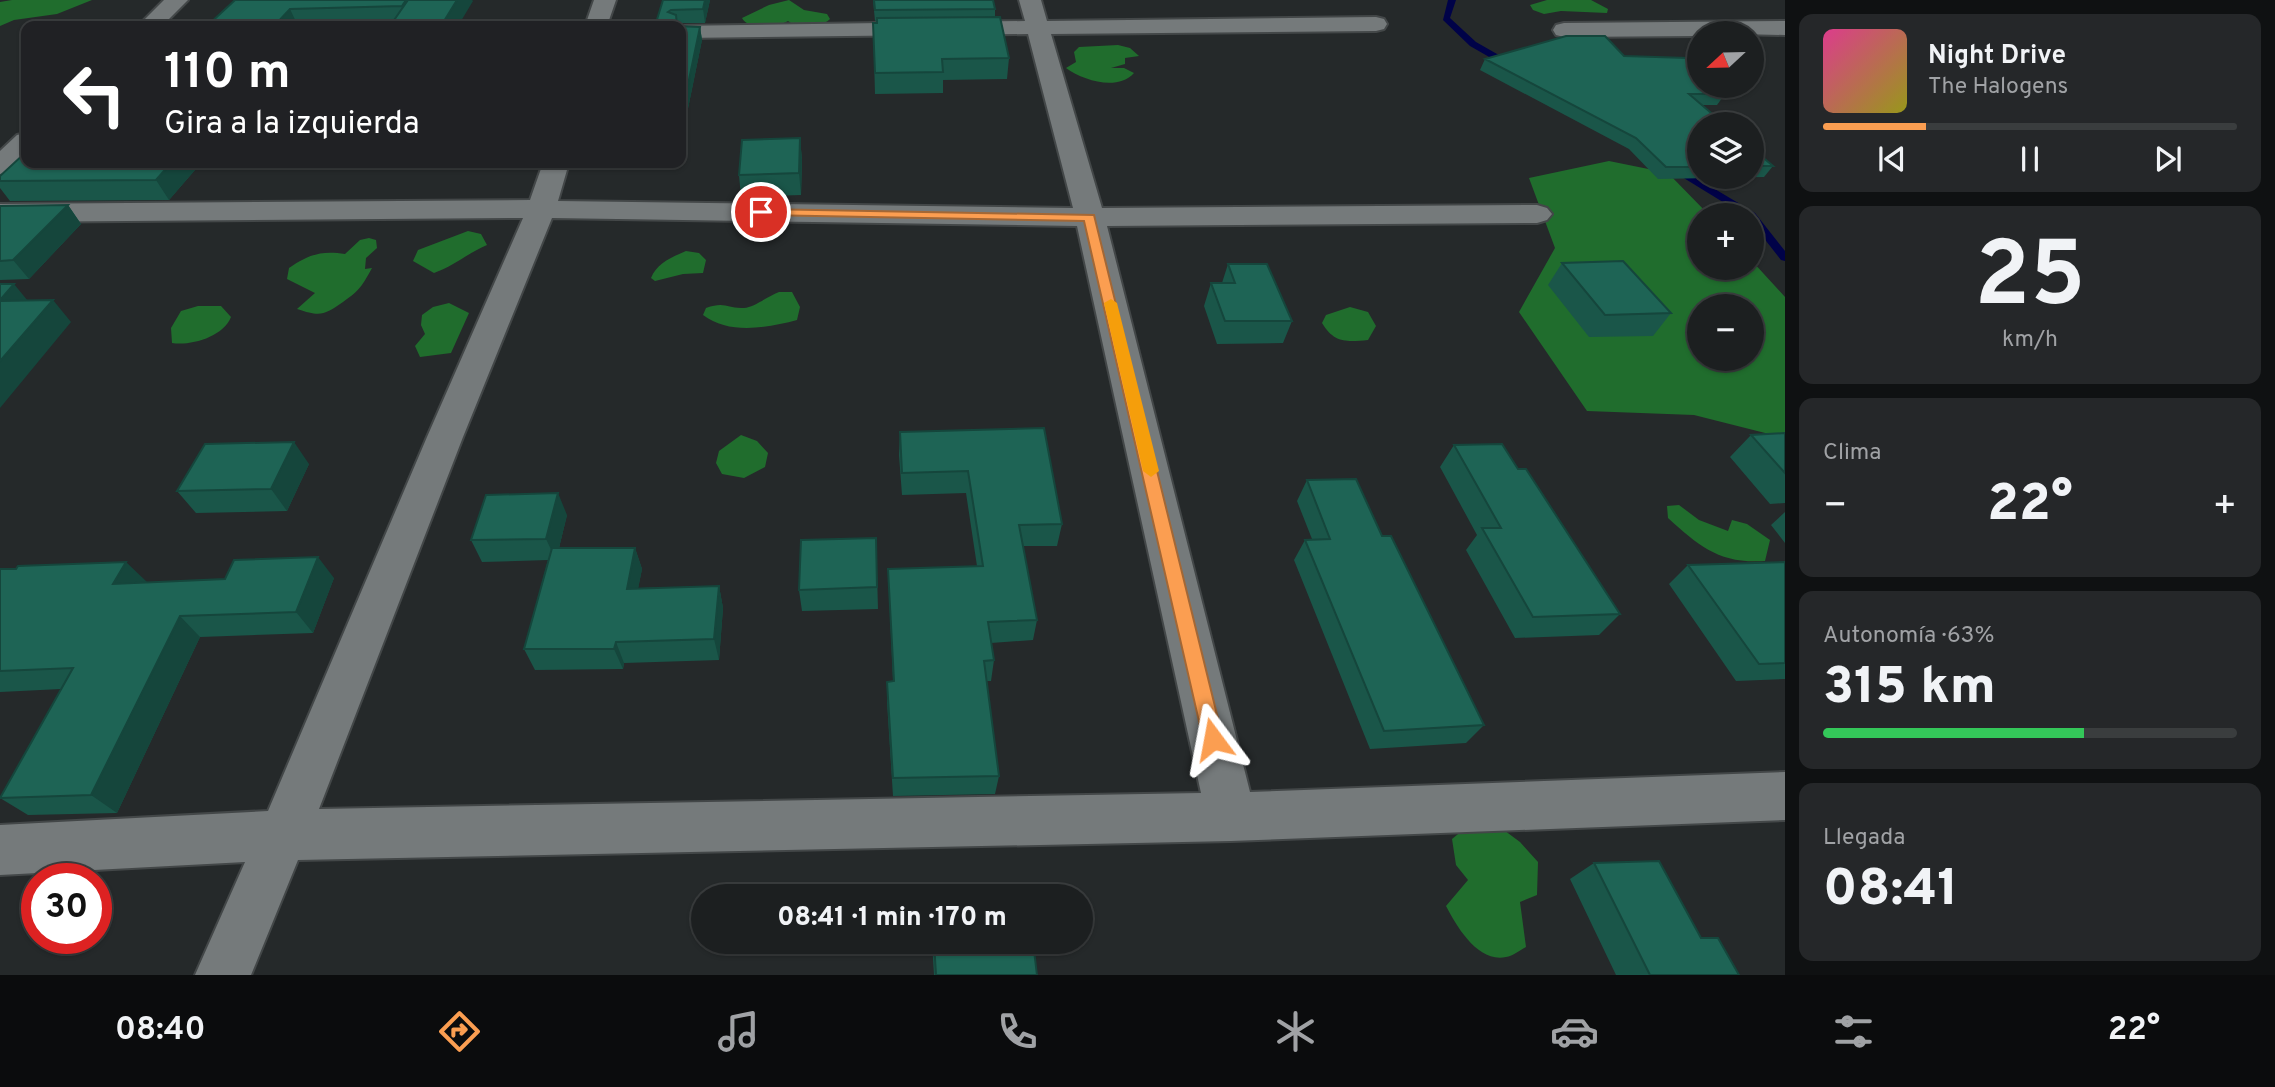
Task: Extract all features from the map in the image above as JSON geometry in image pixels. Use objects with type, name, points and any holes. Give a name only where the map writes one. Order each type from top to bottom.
[{"type":"street","points":[[154,21],[177,0]]},
{"type":"street","points":[[598,21],[606,0]]},
{"type":"street","points":[[1034,13],[1090,217],[1231,817]]},
{"type":"street","points":[[686,31],[1034,13],[1376,24]]},
{"type":"street","points":[[1564,30],[1785,28]]},
{"type":"street","points":[[0,132],[21,131]]},
{"type":"street","points":[[0,166],[21,146]]},
{"type":"street","points":[[223,975],[284,835],[478,356],[543,209],[555,168]]},
{"type":"street","points":[[0,213],[543,209],[1090,217],[1537,214]]},
{"type":"street","points":[[0,850],[284,835],[1231,817],[1785,797]]},
{"type":"green space","points":[[92,0],[57,14],[14,20],[0,26],[0,2]]},
{"type":"green space","points":[[789,0],[804,10],[827,14],[830,19],[815,26],[792,24],[788,21],[763,27],[750,25],[742,18],[769,5]]},
{"type":"green space","points":[[1547,0],[1591,0],[1608,9],[1607,13],[1561,11],[1544,14],[1533,10],[1530,5]]},
{"type":"green space","points":[[1118,45],[1130,48],[1139,56],[1125,58],[1125,64],[1111,68],[1124,68],[1134,73],[1119,82],[1091,80],[1066,68],[1076,62],[1074,52],[1079,47]]},
{"type":"green space","points":[[1609,161],[1668,173],[1697,203],[1687,203],[1687,280],[1764,280],[1764,274],[1785,297],[1785,438],[1694,415],[1587,411],[1519,312],[1555,248],[1529,178]]},
{"type":"green space","points":[[468,231],[481,234],[487,245],[434,273],[413,261],[418,250]]},
{"type":"green space","points":[[360,240],[376,240],[377,248],[366,258],[365,269],[372,268],[357,291],[326,312],[317,314],[297,309],[315,293],[287,279],[289,268],[315,255],[345,254]]},
{"type":"green space","points":[[686,251],[699,253],[706,260],[703,273],[683,274],[655,281],[651,278],[661,264]]},
{"type":"green space","points":[[779,292],[792,292],[800,307],[797,320],[748,328],[724,325],[703,315],[706,308],[718,305],[748,307]]},
{"type":"green space","points":[[449,303],[469,313],[451,353],[420,357],[415,346],[425,334],[421,325],[422,315],[433,307]]},
{"type":"green space","points":[[198,306],[221,306],[231,317],[221,330],[206,339],[172,343],[171,328],[181,311]]},
{"type":"green space","points":[[1350,307],[1368,312],[1376,326],[1368,340],[1341,340],[1331,334],[1322,323],[1326,315]]},
{"type":"green space","points":[[741,435],[757,441],[768,453],[765,467],[744,478],[722,474],[716,463],[719,451]]},
{"type":"green space","points":[[1679,505],[1699,520],[1728,531],[1732,520],[1747,524],[1770,540],[1765,561],[1735,560],[1701,545],[1668,518],[1667,506]]},
{"type":"green space","points":[[1489,819],[1520,842],[1538,862],[1537,895],[1520,902],[1526,947],[1506,957],[1486,955],[1478,949],[1462,933],[1446,906],[1468,880],[1456,865],[1452,839],[1469,825]]},
{"type":"building","points":[[235,0],[406,0],[402,6],[290,9],[279,21],[212,21]]},
{"type":"building","points":[[408,0],[457,0],[444,21],[393,21]]},
{"type":"building","points":[[663,0],[705,0],[703,9],[668,12],[676,15],[677,21],[657,21]]},
{"type":"building","points":[[874,0],[993,0],[995,9],[875,10]]},
{"type":"building","points":[[1000,17],[1009,58],[942,59],[943,72],[875,73],[873,23],[877,23],[877,18]]},
{"type":"building","points":[[686,26],[700,27],[686,94]]},
{"type":"building","points":[[1566,36],[1605,36],[1624,56],[1687,58],[1687,98],[1694,98],[1710,112],[1687,112],[1687,167],[1666,167],[1636,138],[1485,59]]},
{"type":"building","points":[[800,138],[799,173],[739,175],[742,140]]},
{"type":"building","points":[[21,157],[21,168],[167,168],[156,180],[0,181],[0,176]]},
{"type":"building","points":[[1764,158],[1773,166],[1764,166]]},
{"type":"building","points":[[68,205],[13,260],[0,261],[0,206]]},
{"type":"building","points":[[1623,261],[1671,313],[1605,315],[1562,263]]},
{"type":"building","points":[[1228,264],[1267,264],[1292,321],[1225,321],[1211,283],[1235,283]]},
{"type":"building","points":[[0,284],[14,284],[0,300]]},
{"type":"building","points":[[53,300],[0,361],[0,301]]},
{"type":"building","points":[[1044,428],[1062,524],[1019,525],[1037,620],[988,622],[994,660],[984,661],[999,776],[893,778],[887,682],[894,681],[888,569],[983,566],[968,471],[902,473],[900,432]]},
{"type":"building","points":[[1785,433],[1785,473],[1751,435]]},
{"type":"building","points":[[294,442],[271,489],[177,491],[205,444]]},
{"type":"building","points":[[1502,444],[1518,469],[1526,469],[1620,614],[1533,617],[1482,528],[1501,528],[1454,445]]},
{"type":"building","points":[[1356,479],[1382,536],[1391,536],[1484,725],[1384,731],[1305,540],[1330,539],[1307,480]]},
{"type":"building","points":[[558,493],[546,539],[471,540],[486,495]]},
{"type":"building","points":[[876,538],[877,587],[799,590],[801,540]]},
{"type":"building","points":[[552,548],[635,548],[627,589],[719,586],[714,639],[616,642],[614,649],[524,649]]},
{"type":"building","points":[[318,557],[296,612],[180,616],[91,795],[0,798],[73,668],[0,671],[0,569],[126,562],[113,584],[225,579],[234,560]]},
{"type":"building","points":[[1785,562],[1785,663],[1759,664],[1688,565]]},
{"type":"building","points":[[1659,861],[1701,938],[1718,938],[1739,975],[1650,975],[1594,863]]},
{"type":"building","points":[[935,954],[1034,954],[1037,975],[936,975]]},
{"type":"waterway","points":[[1452,0],[1446,18],[1473,44],[1508,64]]},
{"type":"waterway","points":[[1678,170],[1732,203]]},
{"type":"waterway","points":[[1764,231],[1785,258]]},
{"type":"slow traffic","points":[[1111,303],[1151,471]]},
{"type":"route","points":[[761,212],[1090,217],[1213,739]]}]
